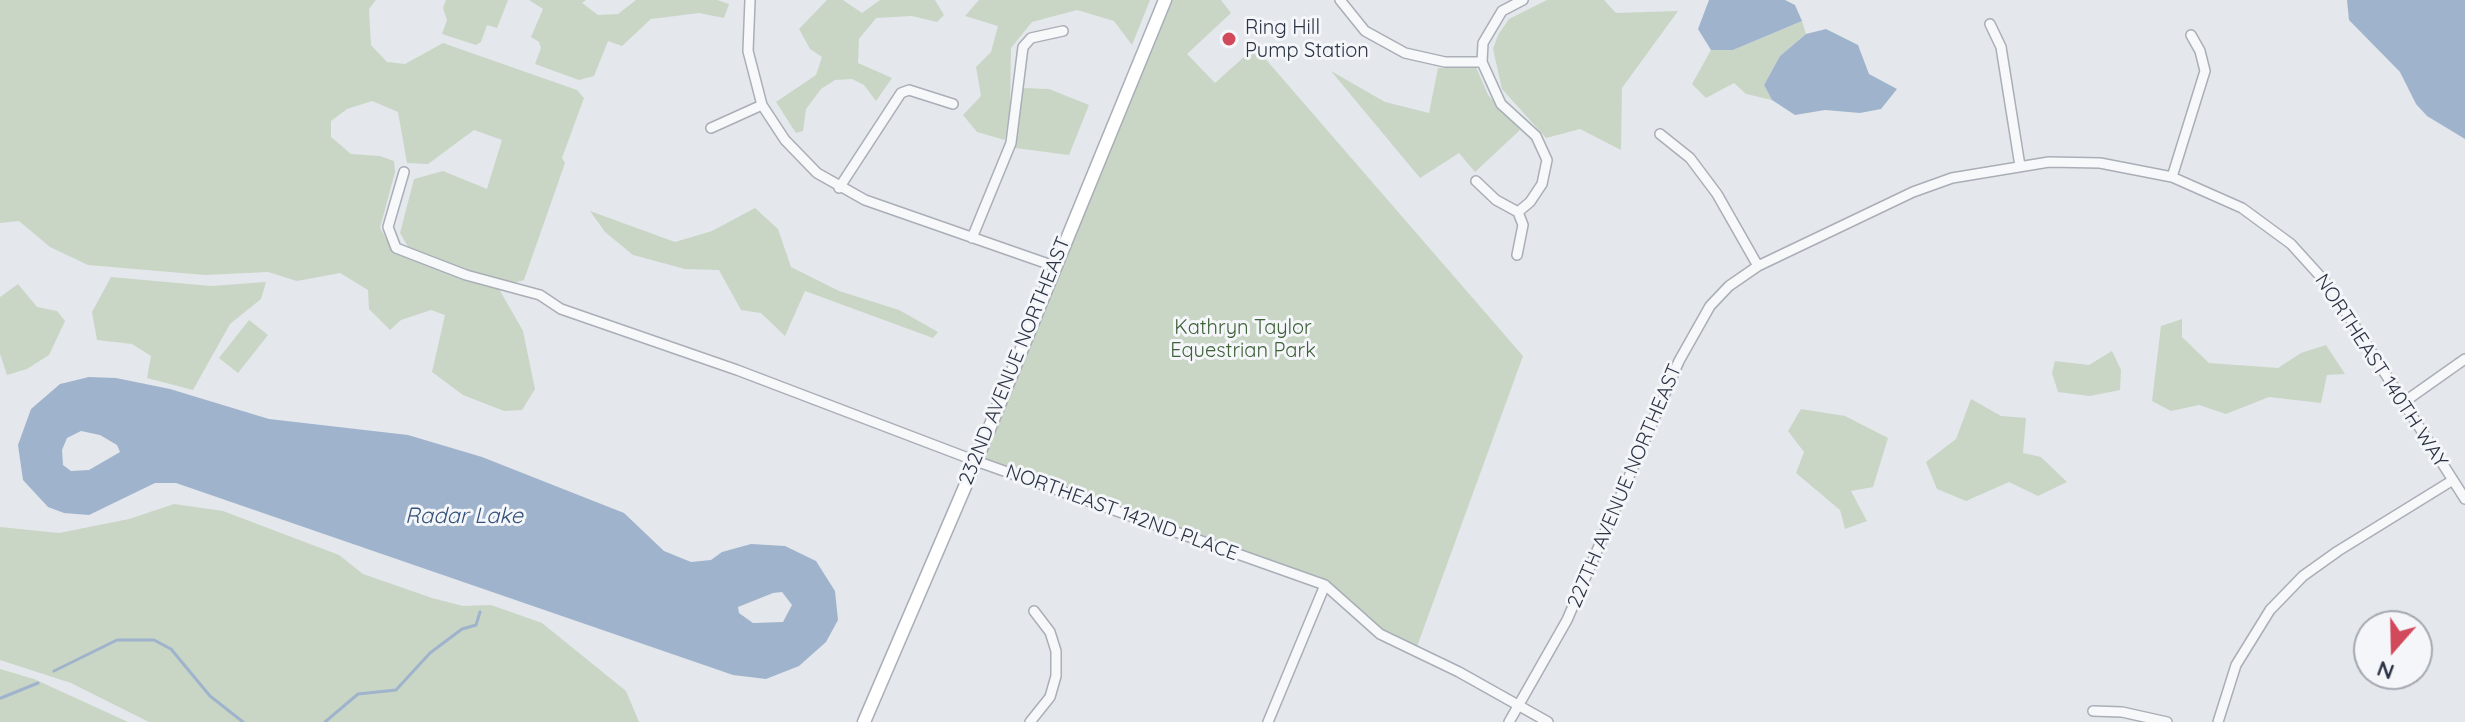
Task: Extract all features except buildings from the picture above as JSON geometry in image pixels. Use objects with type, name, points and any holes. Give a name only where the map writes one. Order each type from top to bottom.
[{"type":"street","points":[[750,0],[748,51],[762,105],[785,140],[817,173],[839,188],[1054,266]]},
{"type":"street","name":"232ND AVENUE NORTHEAST","points":[[864,722],[976,461],[1165,0]]},
{"type":"street","points":[[1340,0],[1365,31],[1405,53],[1445,62],[1482,62]]},
{"type":"street","points":[[1518,212],[1530,202],[1542,184],[1547,160],[1536,136],[1501,104],[1482,62],[1483,43],[1502,11],[1523,0]]},
{"type":"street","points":[[1990,24],[2001,47],[2020,166]]},
{"type":"street","points":[[972,238],[1011,143],[1023,47],[1031,38],[1063,31]]},
{"type":"street","points":[[2172,177],[2205,71],[2200,51],[2191,35]]},
{"type":"street","points":[[839,188],[901,93],[909,90],[953,104]]},
{"type":"street","points":[[711,128],[762,105]]},
{"type":"street","points":[[1660,134],[1690,158],[1717,194],[1758,266]]},
{"type":"street","name":"NORTHEAST 140TH WAY","points":[[1758,266],[1934,182],[2020,166],[2100,163],[2172,177],[2242,208],[2306,258],[2339,299],[2465,499]]},
{"type":"street","name":"NORTHEAST 142ND PLACE","points":[[404,172],[388,227],[396,248],[466,275],[540,295],[561,309],[752,375],[976,461],[1325,585],[1380,634],[1548,722]]},
{"type":"street","points":[[1476,181],[1496,200],[1518,212],[1523,225],[1517,255]]},
{"type":"street","name":"227TH AVENUE NORTHEAST","points":[[1509,722],[1567,620],[1694,330],[1729,286],[1758,266]]},
{"type":"street","points":[[2404,402],[2465,359]]},
{"type":"street","points":[[2218,722],[2236,665],[2270,610],[2303,576],[2453,480]]},
{"type":"street","points":[[1268,722],[1325,585]]},
{"type":"street","points":[[1030,722],[1050,697],[1056,676],[1056,651],[1050,632],[1034,611]]},
{"type":"street","points":[[2093,711],[2122,712],[2167,722]]},
{"type":"green space","points":[[0,0],[376,0],[369,9],[371,45],[387,62],[405,64],[443,43],[577,90],[584,98],[562,158],[565,163],[524,280],[510,284],[410,250],[400,233],[414,179],[443,171],[487,189],[502,140],[474,130],[428,164],[407,163],[398,112],[372,101],[347,109],[331,121],[331,137],[351,154],[380,156],[394,161],[395,172],[380,228],[392,249],[499,289],[523,331],[535,389],[522,410],[504,411],[463,395],[432,372],[445,315],[431,310],[401,320],[390,330],[369,309],[368,290],[340,273],[297,281],[268,272],[205,275],[88,265],[50,247],[19,221],[0,223]]},
{"type":"green space","points":[[446,0],[508,0],[497,28],[487,25],[481,42],[476,45],[442,34],[447,20],[443,8]]},
{"type":"green space","points":[[529,0],[586,0],[582,3],[598,15],[618,14],[636,0],[717,0],[729,4],[724,18],[699,13],[651,19],[622,46],[608,41],[594,76],[579,80],[535,64],[541,48],[539,42],[531,37],[543,9]]},
{"type":"green space","points":[[827,0],[843,0],[862,13],[880,0],[935,0],[944,15],[937,22],[912,16],[876,18],[859,39],[858,63],[892,78],[876,101],[864,85],[852,79],[835,80],[821,89],[806,109],[803,131],[796,133],[776,102],[816,75],[822,57],[810,49],[799,29]]},
{"type":"green space","points":[[979,0],[1150,0],[1132,45],[1114,21],[1077,10],[1032,22],[1011,48],[1010,108],[1005,140],[977,132],[963,115],[981,96],[976,67],[991,52],[998,26],[965,16]]},
{"type":"green space","name":"Kathryn Taylor Equestrian Park","points":[[1165,0],[1221,0],[1231,13],[1187,54],[1215,83],[1255,47],[1523,356],[1415,652],[1380,634],[1325,585],[976,461]]},
{"type":"green space","points":[[1547,0],[1604,0],[1616,13],[1678,11],[1622,88],[1621,150],[1580,129],[1546,138],[1502,89],[1493,49],[1498,35],[1509,19]]},
{"type":"green space","points":[[1802,21],[1806,34],[1780,56],[1764,85],[1772,100],[1746,94],[1734,83],[1706,98],[1692,84],[1711,50],[1733,50]]},
{"type":"green space","points":[[1476,67],[1488,95],[1520,130],[1475,172],[1459,153],[1420,178],[1331,71],[1385,102],[1429,113],[1438,68]]},
{"type":"green space","points":[[1023,88],[1049,89],[1089,105],[1069,155],[1015,148]]},
{"type":"green space","points":[[755,208],[778,229],[791,267],[839,291],[899,310],[938,332],[933,338],[805,291],[785,336],[761,313],[741,310],[719,270],[685,269],[633,255],[605,232],[590,211],[675,242],[712,231]]},
{"type":"green space","points":[[111,277],[211,286],[266,282],[261,299],[230,324],[193,390],[147,378],[151,356],[132,344],[97,340],[92,312]]},
{"type":"green space","points":[[18,284],[37,307],[57,311],[65,321],[49,355],[27,369],[7,375],[0,354],[0,297]]},
{"type":"green space","points":[[2182,319],[2182,337],[2209,363],[2278,368],[2301,353],[2326,345],[2345,374],[2327,375],[2321,403],[2269,397],[2226,414],[2199,405],[2171,411],[2152,401],[2161,326]]},
{"type":"green space","points":[[249,320],[268,335],[238,373],[219,358]]},
{"type":"green space","points":[[2112,351],[2121,370],[2120,390],[2090,396],[2058,392],[2052,373],[2055,361],[2089,365]]},
{"type":"green space","points":[[1971,399],[2001,416],[2026,418],[2023,453],[2041,457],[2067,482],[2038,496],[2009,482],[1966,501],[1937,489],[1926,462],[1956,439]]},
{"type":"green space","points":[[1801,409],[1845,416],[1888,438],[1873,487],[1851,491],[1867,521],[1845,529],[1840,510],[1796,473],[1804,452],[1788,431]]},
{"type":"green space","points":[[174,504],[223,511],[339,555],[363,574],[432,598],[463,606],[491,605],[542,623],[626,691],[639,722],[149,722],[71,683],[0,660],[0,527],[59,533],[129,519]]},
{"type":"green space","points":[[0,669],[34,679],[128,722],[0,722]]},
{"type":"water","points":[[1709,0],[1785,0],[1795,5],[1802,21],[1733,50],[1711,50],[1698,29]]},
{"type":"water","points":[[2347,0],[2465,0],[2465,139],[2427,116],[2416,104],[2400,72],[2349,20]]},
{"type":"water","points":[[1826,29],[1858,45],[1869,74],[1897,89],[1881,109],[1860,113],[1825,110],[1795,115],[1772,100],[1764,85],[1780,56],[1806,34]]},
{"type":"water","name":"Radar Lake","points":[[89,377],[116,378],[170,389],[269,419],[408,435],[482,457],[624,513],[664,551],[691,562],[711,560],[722,552],[751,544],[785,546],[816,561],[835,591],[838,620],[826,642],[799,666],[766,679],[733,675],[176,483],[155,483],[89,515],[64,513],[48,507],[23,480],[18,445],[31,409],[60,384]],"holes":[[[81,431],[100,435],[117,445],[120,452],[89,470],[71,471],[63,465],[62,450],[67,438]],[[782,592],[792,605],[783,622],[753,623],[739,613],[738,607]]]},
{"type":"waterway","points":[[325,722],[358,694],[396,690],[430,653],[462,629],[476,625],[480,612]]},
{"type":"waterway","points":[[54,671],[117,640],[154,640],[171,649],[210,696],[243,722]]},
{"type":"waterway","points":[[1,698],[38,683]]},
{"type":"place","name":"Ring Hill Pump Station","points":[[1229,39]]}]
